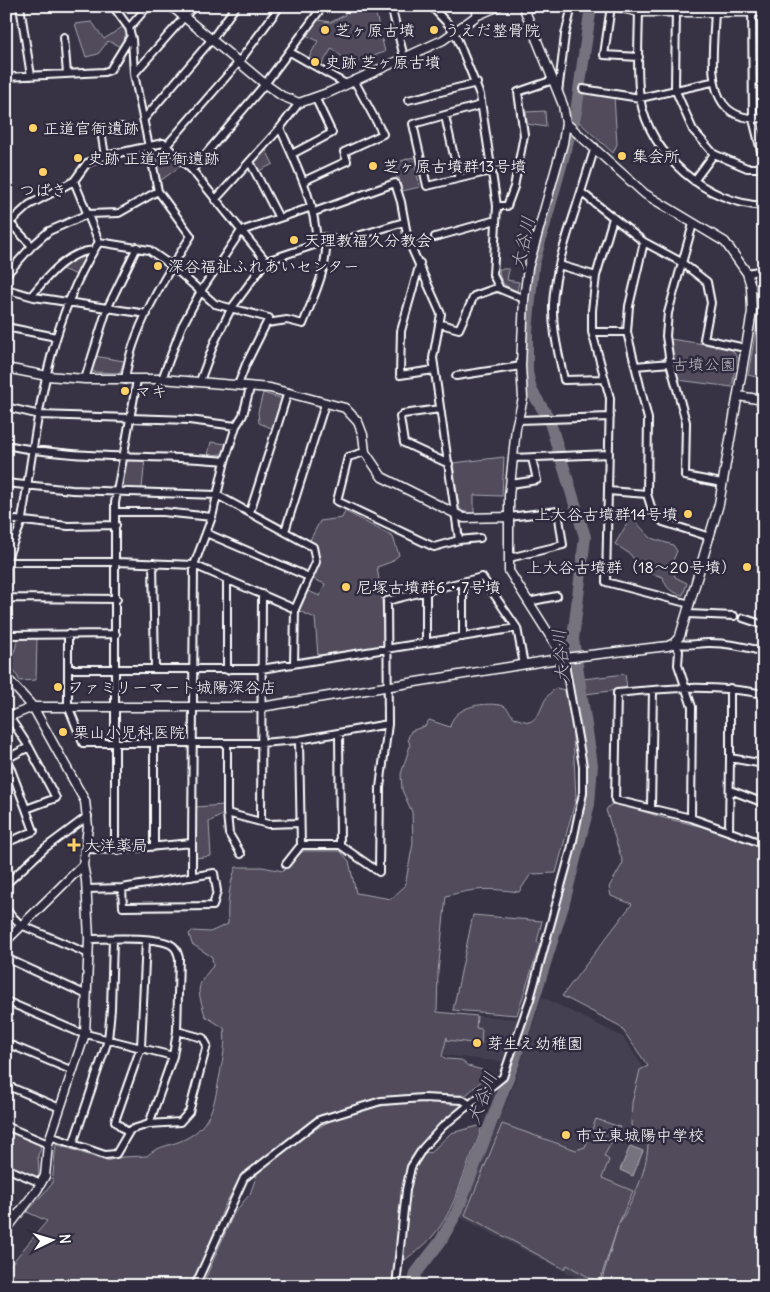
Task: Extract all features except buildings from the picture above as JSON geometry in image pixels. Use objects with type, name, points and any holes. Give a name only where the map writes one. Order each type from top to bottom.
[{"type":"street","points":[[20,6],[31,76]]},
{"type":"street","points":[[113,6],[129,28],[131,36],[134,74],[158,192],[191,236],[172,266],[147,314],[128,362],[125,380]]},
{"type":"street","points":[[129,28],[148,6]]},
{"type":"street","points":[[171,6],[265,84],[282,96],[300,102]]},
{"type":"street","points":[[134,74],[194,6]]},
{"type":"street","points":[[144,118],[212,39],[236,6]]},
{"type":"street","points":[[167,145],[240,62],[280,6]]},
{"type":"street","points":[[192,170],[265,84],[323,6]]},
{"type":"street","points":[[391,6],[404,56]]},
{"type":"street","points":[[431,6],[455,34],[476,83],[496,206],[494,275],[499,287],[524,299]]},
{"type":"street","points":[[474,6],[478,15]]},
{"type":"street","points":[[215,200],[280,128],[300,102],[346,84],[455,34],[478,15],[499,6]]},
{"type":"street","points":[[396,1286],[406,1190],[411,1167],[423,1148],[442,1128],[503,1077],[530,1000],[571,850],[583,793],[583,766],[571,657],[548,630],[509,571],[511,484],[518,420],[523,398],[521,366],[524,299],[528,268],[567,124],[563,105],[522,6]]},
{"type":"street","points":[[558,93],[565,35],[572,6]]},
{"type":"street","points":[[639,56],[604,55],[613,6],[639,9],[752,9],[764,12]]},
{"type":"street","points":[[639,9],[640,98],[646,121],[661,147],[676,166],[694,181],[713,193],[752,205],[764,206]]},
{"type":"street","points":[[676,9],[675,89],[693,130],[714,154],[747,168],[764,168]]},
{"type":"street","points":[[715,9],[712,82],[719,98],[730,111],[753,119],[764,118]]},
{"type":"street","points":[[752,9],[753,119],[764,164]]},
{"type":"street","points":[[6,77],[110,70],[131,36]]},
{"type":"street","points":[[64,37],[67,74]]},
{"type":"street","points":[[290,52],[346,84]]},
{"type":"street","points":[[304,181],[348,161],[344,152],[383,134],[354,80]]},
{"type":"street","points":[[496,206],[507,206],[514,187],[524,135],[518,92],[553,80]]},
{"type":"street","points":[[583,89],[640,98],[712,82]]},
{"type":"street","points":[[408,100],[476,83]]},
{"type":"street","points":[[292,154],[332,133],[315,97]]},
{"type":"street","points":[[481,106],[413,124],[427,186],[491,170]]},
{"type":"street","points":[[445,116],[459,178]]},
{"type":"street","points":[[26,809],[56,798],[29,747],[8,716],[33,707],[261,707],[571,657],[668,646],[674,643],[680,636],[710,537],[722,483],[752,312],[751,286],[747,273],[725,242],[645,194],[595,147],[567,124]]},
{"type":"street","points":[[105,156],[101,131],[122,127]]},
{"type":"street","points":[[200,382],[215,342],[231,309],[266,261],[317,244],[313,209],[304,181],[280,128]]},
{"type":"street","points":[[32,246],[7,222],[43,196],[74,181],[87,163],[105,156],[163,143],[192,170],[266,261]]},
{"type":"street","points":[[595,147],[559,266],[553,303],[554,330],[564,380],[605,379]]},
{"type":"street","points":[[694,181],[714,154]]},
{"type":"street","points":[[250,162],[279,218]]},
{"type":"street","points":[[74,181],[99,242]]},
{"type":"street","points":[[162,379],[182,326],[201,291],[241,231],[395,183],[408,240],[420,262],[441,314],[441,324],[433,358],[459,540]]},
{"type":"street","points":[[6,275],[32,246],[49,231],[88,214],[119,213],[158,192]]},
{"type":"street","points":[[581,192],[644,242],[681,262],[707,282],[712,303],[704,339],[745,348]]},
{"type":"street","points":[[613,218],[596,276],[592,310],[592,332],[610,398],[606,582],[690,604]]},
{"type":"street","points":[[435,237],[496,220]]},
{"type":"street","points":[[317,236],[341,241],[404,222]]},
{"type":"street","points":[[693,224],[668,313],[666,336],[670,363],[686,422],[685,476],[722,483]]},
{"type":"street","points":[[267,323],[286,320],[303,324],[325,268],[328,254],[326,238]]},
{"type":"street","points":[[99,242],[149,250],[172,266],[215,304],[231,309],[266,315],[270,318],[238,385]]},
{"type":"street","points":[[99,242],[69,303],[56,337],[33,451],[22,522],[7,562],[8,634],[116,634]]},
{"type":"street","points":[[644,242],[629,306],[627,332],[648,419],[647,494],[652,510],[663,522],[710,537]]},
{"type":"street","points":[[85,379],[108,309],[138,247]]},
{"type":"street","points":[[31,296],[54,268],[82,251],[94,250]]},
{"type":"street","points":[[420,262],[401,331],[400,375],[434,370]]},
{"type":"street","points":[[559,266],[596,276]]},
{"type":"street","points":[[747,273],[764,270]]},
{"type":"street","points":[[441,324],[459,329],[474,296],[499,287]]},
{"type":"street","points":[[6,289],[69,303],[147,314]]},
{"type":"street","points":[[6,327],[56,337]]},
{"type":"street","points":[[592,332],[627,332]]},
{"type":"street","points":[[635,366],[670,363]]},
{"type":"street","points":[[456,376],[521,366]]},
{"type":"street","points":[[6,368],[47,376],[85,379],[162,379],[238,385],[250,388],[270,388],[345,408],[358,422],[363,435],[365,452],[382,477],[464,518],[509,517],[558,510],[563,545],[509,558]]},
{"type":"street","points":[[115,850],[116,512],[137,380]]},
{"type":"street","points":[[192,877],[194,565],[212,517],[225,461],[236,426],[243,414],[250,388]]},
{"type":"street","points":[[250,512],[288,392]]},
{"type":"street","points":[[738,396],[764,400]]},
{"type":"street","points":[[285,531],[325,404]]},
{"type":"street","points":[[6,407],[40,415],[189,420],[236,426]]},
{"type":"street","points":[[440,409],[404,414],[400,417],[404,444],[449,464]]},
{"type":"street","points":[[518,420],[610,417]]},
{"type":"street","points":[[6,445],[33,451],[79,455],[124,455],[225,461]]},
{"type":"street","points":[[365,452],[348,457],[337,501],[434,547],[459,540],[480,538]]},
{"type":"street","points":[[513,458],[609,454]]},
{"type":"street","points":[[511,484],[537,480],[532,458]]},
{"type":"street","points":[[764,476],[764,482]]},
{"type":"street","points":[[6,483],[27,486],[217,495],[313,547],[316,562],[295,609],[294,664]]},
{"type":"street","points":[[608,491],[647,494]]},
{"type":"street","points":[[116,512],[163,512],[212,517]]},
{"type":"street","points":[[6,518],[22,522],[76,526],[116,525]]},
{"type":"street","points":[[206,533],[309,577]]},
{"type":"street","points":[[7,562],[116,562],[194,565],[295,609]]},
{"type":"street","points":[[153,563],[154,670]]},
{"type":"street","points":[[301,845],[340,845],[378,872],[380,788],[388,724],[387,601],[482,577],[517,628],[524,665]]},
{"type":"street","points":[[227,579],[227,670]]},
{"type":"street","points":[[463,582],[463,637]]},
{"type":"street","points":[[426,591],[426,643]]},
{"type":"street","points":[[261,821],[262,594]]},
{"type":"street","points":[[528,602],[557,596]]},
{"type":"street","points":[[8,598],[116,599]]},
{"type":"street","points":[[688,614],[734,616]]},
{"type":"street","points":[[743,618],[764,625]]},
{"type":"street","points":[[68,669],[261,669],[517,628]]},
{"type":"street","points":[[68,634],[68,706],[83,743],[226,745],[260,743],[299,740],[388,724]]},
{"type":"street","points":[[674,643],[682,646],[726,644],[764,652]]},
{"type":"street","points":[[674,643],[678,651],[678,664],[692,707],[690,818]]},
{"type":"street","points":[[6,677],[33,707],[85,801],[88,816],[83,865],[87,889],[89,939],[85,1034],[50,1136],[45,1176],[6,1230]]},
{"type":"street","points":[[764,694],[730,688],[685,687],[617,693],[615,800],[690,818],[764,844]]},
{"type":"street","points":[[730,688],[730,831]]},
{"type":"street","points":[[651,808],[653,690]]},
{"type":"street","points":[[339,733],[340,845]]},
{"type":"street","points":[[286,864],[301,845],[299,822],[299,740]]},
{"type":"street","points":[[154,744],[154,846]]},
{"type":"street","points":[[226,745],[229,834],[241,854]]},
{"type":"street","points":[[6,843],[34,831],[7,759],[29,747]]},
{"type":"street","points":[[730,758],[764,764]]},
{"type":"street","points":[[730,790],[764,803]]},
{"type":"street","points":[[227,812],[268,824],[299,822]]},
{"type":"street","points":[[6,884],[45,848],[88,816]]},
{"type":"street","points":[[86,849],[115,850],[192,843]]},
{"type":"street","points":[[6,941],[21,924],[83,865]]},
{"type":"street","points":[[87,889],[122,888],[214,873],[217,891],[212,906],[123,907],[122,888]]},
{"type":"street","points":[[6,910],[21,924],[89,954]]},
{"type":"street","points":[[89,939],[166,942],[174,947],[179,958],[173,1056],[149,1124]]},
{"type":"street","points":[[73,1144],[108,1040],[113,940]]},
{"type":"street","points":[[128,1134],[115,1121],[141,1047],[146,940]]},
{"type":"street","points":[[6,958],[87,995]]},
{"type":"street","points":[[6,1001],[85,1034],[173,1056]]},
{"type":"street","points":[[50,1136],[105,1155],[116,1154],[130,1130],[149,1124],[180,1122],[189,1112],[197,1089],[207,1045],[203,1038],[176,1031]]},
{"type":"street","points":[[6,1043],[73,1071]]},
{"type":"street","points":[[6,1085],[60,1108]]},
{"type":"street","points":[[195,1286],[244,1178],[319,1120],[381,1101],[423,1098],[463,1100],[470,1105]]},
{"type":"street","points":[[6,1126],[48,1144]]},
{"type":"street","points":[[6,1168],[42,1182]]},
{"type":"street","points":[[6,1211],[17,1216]]},
{"type":"shaded area","name":"市立東城陽中学校","points":[[542,997],[623,1037],[643,1067],[638,1081],[648,1153],[635,1195],[619,1225],[600,1286],[593,1286],[460,1217],[515,1081]]},
{"type":"shaded area","name":"芽生え幼稚園","points":[[456,1014],[519,1019],[504,1062],[443,1055],[447,1031]]},
{"type":"shaded area","points":[[630,1146],[643,1151],[633,1176],[620,1170]]},
{"type":"green space","points":[[340,6],[374,6],[385,52],[350,64],[332,48],[321,66],[308,59],[318,41],[306,35],[318,20],[331,22],[345,15]]},
{"type":"green space","points":[[92,22],[104,39],[124,26],[128,35],[121,47],[108,41],[98,54],[86,57],[75,24]]},
{"type":"green space","points":[[584,92],[614,96],[617,144],[613,153],[579,122]]},
{"type":"green space","points":[[545,111],[546,127],[527,124],[526,112]]},
{"type":"green space","points":[[160,148],[166,148],[182,165],[160,181],[153,152]]},
{"type":"green space","points":[[266,150],[273,164],[259,171],[254,161]]},
{"type":"green space","points":[[413,157],[420,187],[402,191],[399,178],[397,178],[392,164]]},
{"type":"green space","points":[[82,255],[86,257],[77,275],[59,268]]},
{"type":"green space","points":[[499,269],[509,269],[507,280],[519,282],[517,291],[503,283],[500,278]]},
{"type":"green space","points":[[759,273],[764,273],[764,379],[748,375],[760,306],[756,280]]},
{"type":"green space","name":"古墳公園","points":[[670,339],[731,348],[737,357],[732,387],[678,380]]},
{"type":"green space","points":[[94,356],[124,361],[120,373],[94,372],[90,368]]},
{"type":"green space","points":[[263,393],[283,399],[274,429],[259,423],[258,412]]},
{"type":"green space","points":[[211,442],[227,444],[223,454],[208,455]]},
{"type":"green space","points":[[127,457],[145,458],[142,489],[121,488]]},
{"type":"green space","points":[[504,457],[502,496],[474,495],[474,514],[462,511],[459,507],[453,463]]},
{"type":"green space","points":[[345,511],[393,537],[399,555],[391,562],[377,567],[382,599],[384,646],[318,656],[315,618],[299,611],[308,591],[320,596],[325,584],[313,579],[318,561],[316,546],[309,542],[320,521],[342,518]]},
{"type":"green space","points":[[631,517],[651,538],[673,545],[677,551],[672,563],[675,577],[687,583],[683,595],[675,593],[670,589],[663,577],[643,571],[630,554],[615,544]]},
{"type":"green space","points":[[37,637],[36,680],[20,681],[10,660],[17,638]]},
{"type":"green space","points":[[625,674],[627,689],[585,694],[583,679]]},
{"type":"green space","points":[[556,688],[565,690],[572,717],[576,798],[556,873],[531,874],[519,892],[482,890],[466,891],[446,896],[438,972],[437,1012],[477,1016],[476,1028],[482,1029],[481,1044],[447,1040],[447,1037],[442,1056],[446,1059],[461,1060],[468,1066],[486,1071],[485,1078],[466,1095],[380,1098],[320,1115],[241,1176],[225,1205],[192,1286],[6,1286],[6,1270],[47,1221],[27,1212],[52,1184],[56,1144],[106,1161],[122,1157],[147,1156],[151,1152],[194,1134],[207,1120],[214,1103],[218,1084],[224,1051],[224,1028],[205,1016],[199,989],[203,979],[213,966],[212,957],[192,944],[189,934],[192,931],[210,932],[228,924],[229,895],[236,867],[262,867],[283,871],[303,851],[340,851],[349,861],[356,893],[391,899],[405,886],[413,843],[412,812],[402,790],[401,774],[410,746],[408,738],[411,731],[425,726],[429,720],[450,727],[452,720],[462,710],[485,704],[503,706],[516,718],[530,722],[538,715],[547,697]]},
{"type":"green space","points":[[616,803],[664,818],[726,832],[764,850],[764,1286],[600,1286],[618,1226],[599,1283],[567,1265],[564,1269],[465,1215],[502,1124],[576,1150],[585,1147],[596,1119],[620,1127],[604,1156],[609,1160],[602,1178],[633,1191],[618,1225],[629,1207],[638,1186],[645,1165],[648,1144],[631,1125],[632,1103],[640,1070],[648,1066],[620,1026],[562,996],[632,904],[611,896],[609,887],[623,863],[606,810],[610,805]]},
{"type":"green space","points":[[224,805],[224,814],[209,822],[211,856],[195,858],[195,807]]},
{"type":"green space","points":[[473,915],[542,921],[537,942],[540,944],[517,1015],[453,1010]]},
{"type":"green space","points":[[426,1100],[463,1104],[463,1106],[429,1136],[419,1150],[430,1153],[451,1133],[482,1125],[449,1211],[439,1229],[426,1244],[398,1268],[393,1286],[202,1286],[234,1213],[250,1194],[259,1169],[301,1138],[333,1119],[366,1108]]},
{"type":"green space","points":[[6,1129],[39,1143],[41,1149],[38,1155],[39,1175],[37,1178],[6,1165]]},
{"type":"waterway","name":"大谷川","points":[[413,1286],[416,1273],[440,1242],[457,1212],[514,1062],[563,906],[589,804],[592,765],[573,639],[585,537],[549,419],[531,390],[527,372],[527,332],[533,266],[576,112],[591,6]]},
{"type":"place","name":"芝ヶ原古墳","points":[[325,30]]},
{"type":"place","name":"うえだ整骨院","points":[[434,30]]},
{"type":"place","name":"史跡 芝ヶ原古墳","points":[[315,62]]},
{"type":"place","name":"正道官衙遺跡","points":[[33,128]]},
{"type":"place","name":"集会所","points":[[622,156]]},
{"type":"place","name":"史跡 正道官衙遺跡","points":[[78,158]]},
{"type":"place","name":"芝ヶ原古墳群13号墳","points":[[373,166]]},
{"type":"place","name":"つばき","points":[[43,172]]},
{"type":"place","name":"天理教福久分教会","points":[[294,240]]},
{"type":"place","name":"深谷福祉ふれあいセンター","points":[[158,266]]},
{"type":"place","name":"マキ","points":[[125,391]]},
{"type":"place","name":"上大谷古墳群14号墳","points":[[688,514]]},
{"type":"place","name":"上大谷古墳群（18～20号墳）","points":[[747,567]]},
{"type":"place","name":"尼塚古墳群6・7号墳","points":[[346,587]]},
{"type":"place","name":"ファミリーマート城陽深谷店","points":[[58,687]]},
{"type":"place","name":"栗山小児科医院","points":[[63,732]]},
{"type":"place","name":"大洋薬局","points":[[74,845]]},
{"type":"place","name":"芽生え幼稚園","points":[[477,1043]]},
{"type":"place","name":"市立東城陽中学校","points":[[566,1135]]}]
